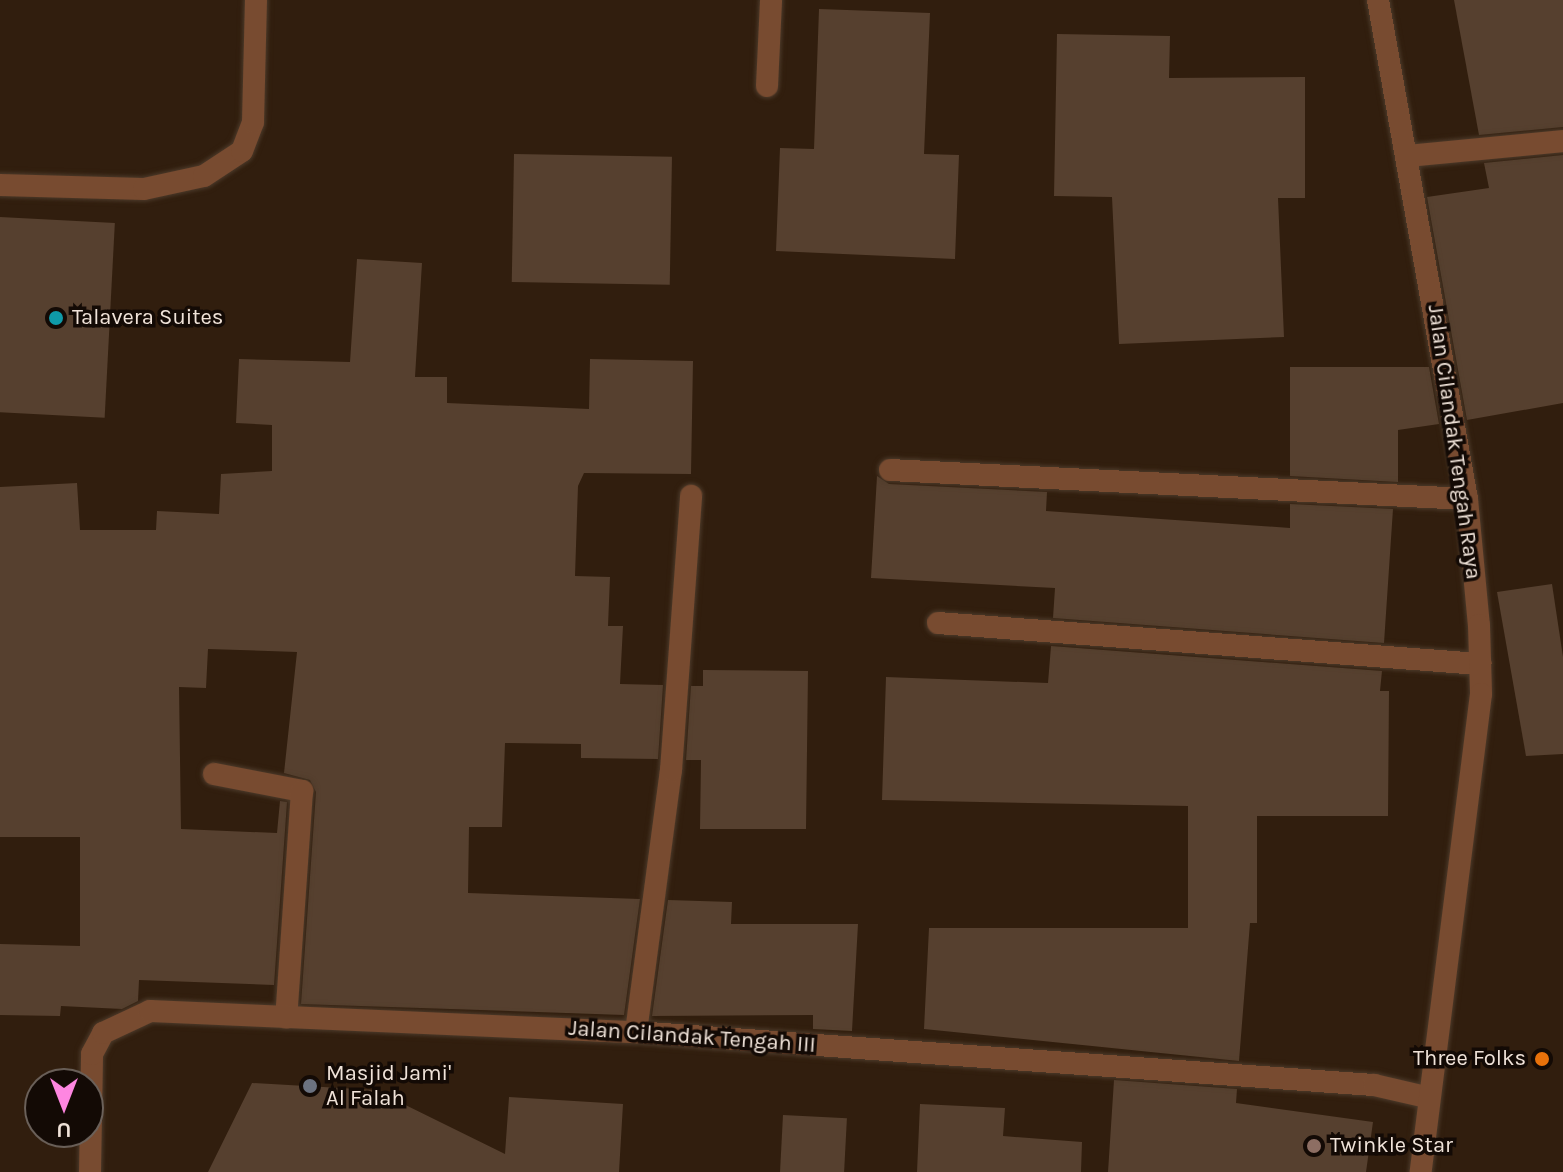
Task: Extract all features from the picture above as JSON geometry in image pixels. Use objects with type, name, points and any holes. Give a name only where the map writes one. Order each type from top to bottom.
[{"type":"street","points":[[0,185],[144,189],[204,176],[242,151],[253,122],[256,0]]},
{"type":"street","points":[[767,86],[771,0]]},
{"type":"street","name":"Jalan Cilandak Tengah Raya","points":[[1378,0],[1467,499],[1480,664],[1426,1097],[1421,1172]]},
{"type":"street","points":[[1408,156],[1563,141]]},
{"type":"street","points":[[890,470],[1467,499]]},
{"type":"street","points":[[636,1032],[671,770],[691,496]]},
{"type":"street","points":[[938,623],[1480,664]]},
{"type":"street","points":[[214,774],[302,791],[286,1017]]},
{"type":"street","name":"Jalan Cilandak Tengah III","points":[[90,1172],[92,1054],[103,1033],[150,1011],[636,1032],[1374,1085],[1426,1097]]},
{"type":"building","points":[[1454,0],[1563,0],[1563,127],[1479,135]]},
{"type":"building","points":[[819,9],[930,13],[924,154],[959,155],[955,259],[776,251],[780,148],[814,149]]},
{"type":"building","points":[[1057,34],[1170,36],[1169,78],[1305,77],[1305,198],[1278,198],[1284,337],[1119,344],[1112,197],[1054,196]]},
{"type":"building","points":[[514,154],[672,157],[670,285],[512,282]]},
{"type":"building","points":[[1563,155],[1563,403],[1467,420],[1427,197],[1489,188],[1484,163]]},
{"type":"building","name":"Talavera Suites","points":[[0,217],[115,223],[105,418],[0,412]]},
{"type":"building","points":[[357,259],[422,263],[415,377],[447,377],[447,403],[589,409],[590,359],[693,361],[691,474],[584,473],[578,486],[575,576],[610,577],[608,626],[623,626],[620,684],[663,685],[658,759],[581,758],[581,744],[505,743],[502,827],[469,827],[468,893],[640,899],[624,1015],[301,1004],[316,792],[310,780],[284,773],[297,652],[208,649],[206,688],[179,687],[181,829],[277,833],[280,801],[287,802],[274,985],[139,980],[138,1001],[122,1009],[61,1006],[60,1016],[0,1015],[0,944],[80,946],[80,837],[0,837],[0,487],[77,483],[80,530],[156,530],[157,511],[219,514],[221,474],[272,471],[272,425],[236,423],[239,359],[350,362]]},
{"type":"building","points":[[1290,367],[1429,367],[1439,424],[1398,430],[1398,482],[1290,476]]},
{"type":"building","points":[[877,476],[889,484],[1047,492],[1046,511],[1290,528],[1290,504],[1393,509],[1384,643],[1053,618],[1055,588],[871,578]]},
{"type":"building","points":[[1552,584],[1563,657],[1563,754],[1526,756],[1497,592]]},
{"type":"building","points":[[1051,646],[1382,671],[1380,691],[1389,691],[1388,816],[1257,816],[1257,923],[1250,923],[1239,1061],[924,1029],[929,928],[1188,928],[1188,806],[882,800],[886,677],[1048,683]]},
{"type":"building","points":[[703,670],[808,671],[806,829],[700,829],[701,760],[686,760],[691,686],[703,686]]},
{"type":"building","points":[[668,900],[732,902],[731,924],[858,924],[852,1031],[813,1029],[813,1015],[652,1016]]},
{"type":"building","points":[[1114,1080],[1237,1089],[1236,1103],[1373,1122],[1366,1172],[1108,1172]]},
{"type":"building","name":"Masjid Jami' Al Falah","points":[[252,1083],[375,1090],[505,1154],[509,1097],[623,1104],[619,1172],[208,1172]]},
{"type":"building","points":[[920,1104],[1005,1108],[1003,1136],[1082,1142],[1081,1172],[917,1172]]},
{"type":"building","points":[[783,1115],[847,1118],[844,1172],[780,1172]]},
{"type":"place","name":"Talavera Suites","points":[[56,318]]},
{"type":"place","name":"Three Folks","points":[[1542,1059]]},
{"type":"place","name":"Masjid Jami' Al Falah","points":[[310,1086]]},
{"type":"place","name":"Twinkle Star","points":[[1314,1146]]}]
